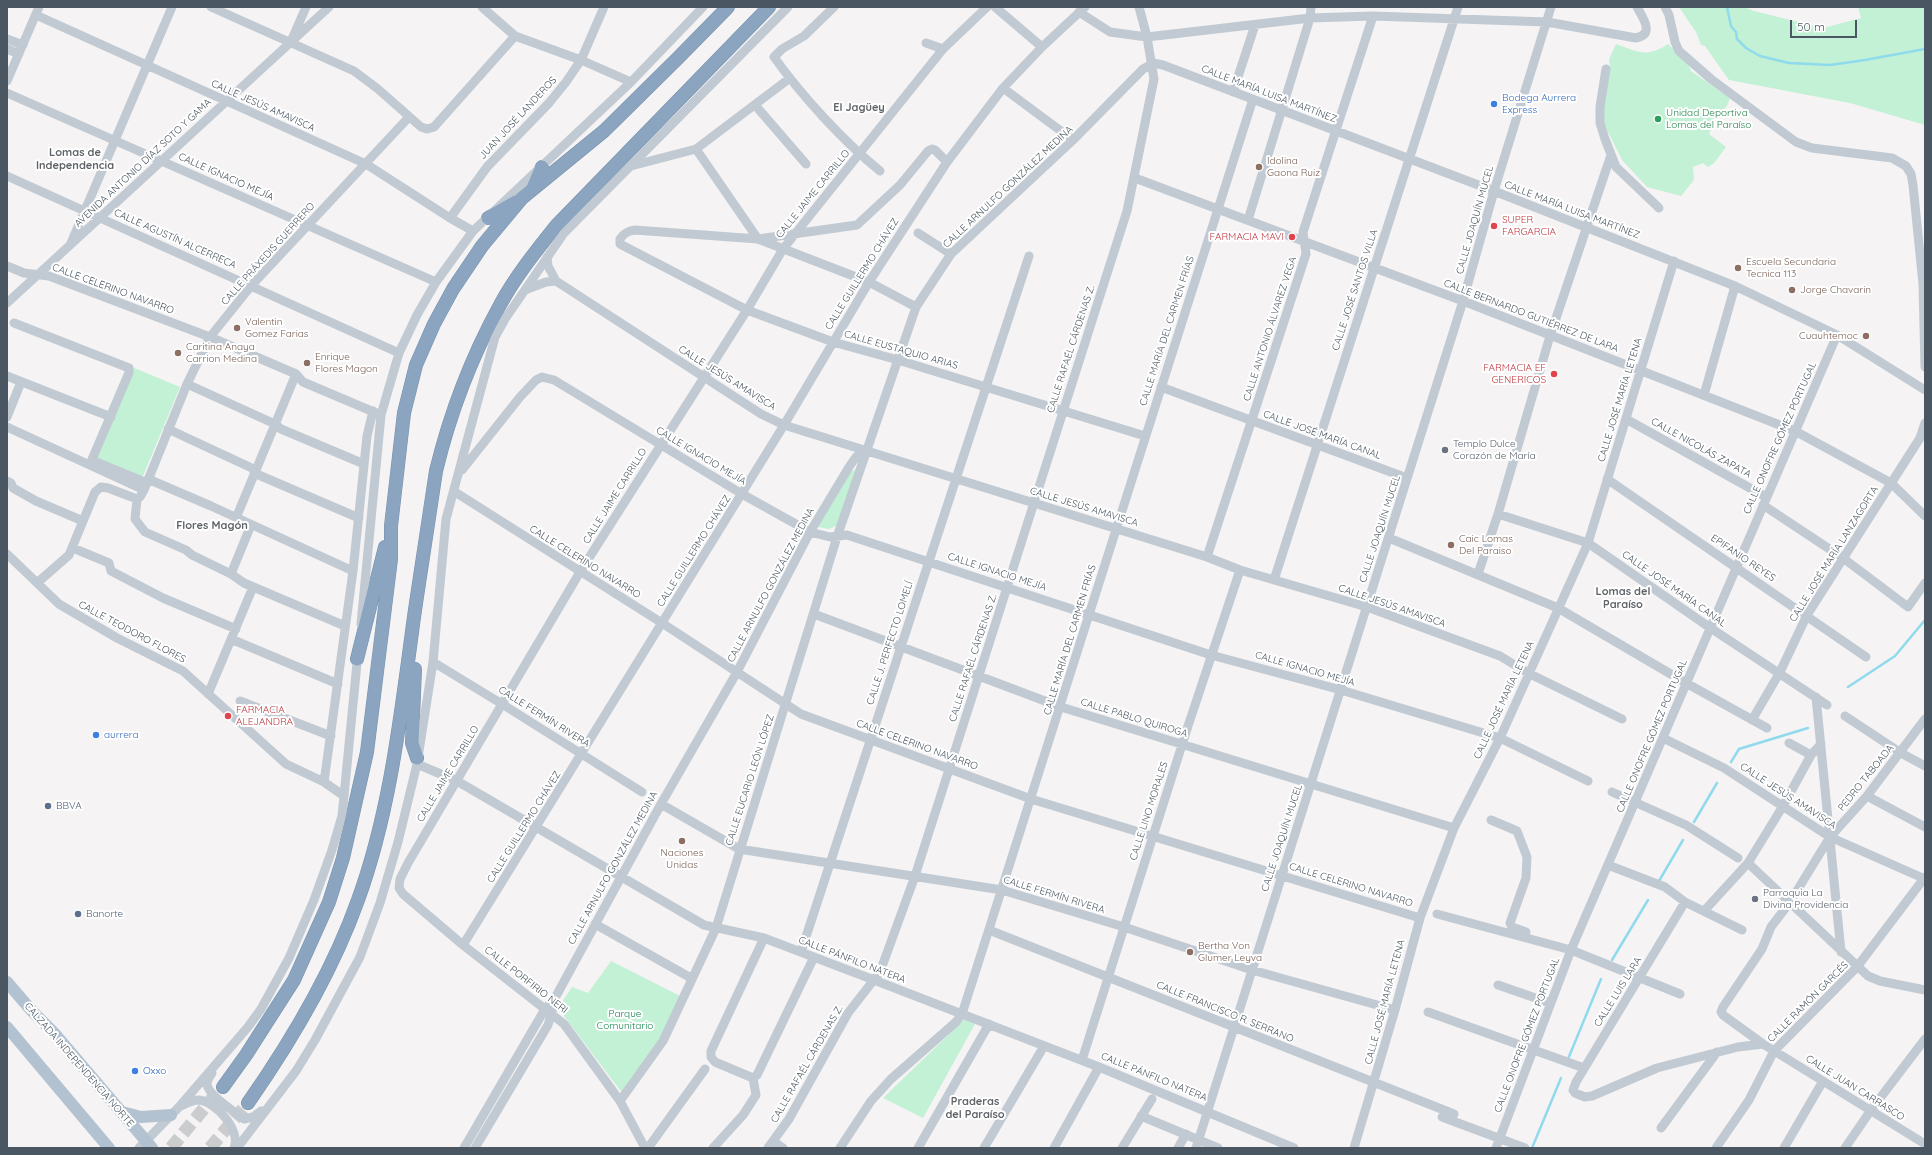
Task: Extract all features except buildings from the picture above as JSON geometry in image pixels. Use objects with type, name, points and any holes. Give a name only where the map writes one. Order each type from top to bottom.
[{"type":"highway","points":[[488,218],[522,198],[604,131],[728,7]]},
{"type":"highway","points":[[248,1103],[280,1057],[327,974],[358,900],[373,854],[387,798],[403,700],[436,471],[446,432],[458,396],[480,345],[500,305],[529,260],[556,226],[769,7]]},
{"type":"highway","points":[[533,189],[542,168]]},
{"type":"highway","points":[[223,1087],[246,1055],[294,980],[329,902],[343,858],[368,752],[391,559],[392,526],[404,413],[416,365],[453,289],[482,246],[522,198]]},
{"type":"highway","points":[[357,659],[392,526]]},
{"type":"highway","points":[[414,617],[416,661],[412,742],[417,761]]},
{"type":"main road","name":"CALZADA INDEPENDENCIA NORTE","points":[[7,982],[121,1112],[146,1146]]},
{"type":"main road","points":[[7,1027],[109,1148]]},
{"type":"main road","points":[[121,1112],[141,1117],[175,1111]]},
{"type":"street","points":[[70,246],[172,7]]},
{"type":"street","points":[[211,7],[354,71],[378,89],[421,127],[427,129],[434,127],[515,36]]},
{"type":"street","points":[[291,42],[306,7]]},
{"type":"street","name":"AVENIDA ANTONIO DÍAZ SOTO Y GAMA","points":[[7,303],[329,7]]},
{"type":"street","points":[[482,7],[515,36],[581,60],[631,82]]},
{"type":"street","name":"JUAN JOSÉ LANDEROS","points":[[450,218],[487,167],[549,103],[581,60],[604,7]]},
{"type":"street","points":[[324,782],[353,571],[367,436],[399,353],[417,315],[436,282],[473,231],[542,168],[631,82],[703,7]]},
{"type":"street","points":[[237,1148],[296,1071],[311,1046],[360,957],[382,896],[398,842],[417,761],[433,662],[446,519],[455,492],[495,337],[505,319],[564,233],[788,7]]},
{"type":"street","points":[[834,7],[804,36],[782,49],[774,57],[790,78],[859,154],[880,171]]},
{"type":"street","name":"CALLE JAIME CARRILLO","points":[[399,888],[400,879],[408,863],[580,572],[747,310],[793,234],[943,49],[987,7]]},
{"type":"street","points":[[995,7],[1042,46]]},
{"type":"street","name":"CALLE RAFAÉL CÁRDENAS Z.","points":[[771,1145],[789,1119],[848,1013],[884,966],[950,769],[1127,211],[1154,80],[1147,37],[1139,7]]},
{"type":"street","points":[[1248,220],[1310,18],[1311,7]]},
{"type":"street","name":"CALLE JOSÉ SANTOS VILLA","points":[[1274,580],[1458,7]]},
{"type":"street","name":"CALLE JOAQUÍN MUCEL","points":[[1197,1144],[1235,1028],[1252,970],[1464,301],[1494,191],[1551,7]]},
{"type":"street","points":[[1082,9],[1110,32],[1147,37],[1310,18],[1372,16],[1547,22],[1636,38],[1642,37],[1646,32],[1647,27],[1637,7]]},
{"type":"street","points":[[1665,7],[1669,15],[1675,42],[1679,51],[1711,79],[1796,142],[1812,148],[1892,158],[1906,166],[1911,174],[1913,185],[1923,284],[1925,367]]},
{"type":"street","name":"CALLE GUILLERMO CHÁVEZ","points":[[463,946],[742,494],[869,282],[947,162],[1003,88],[1042,46],[1082,9]]},
{"type":"street","points":[[7,81],[38,11]]},
{"type":"street","name":"CALLE JESÚS AMAVISCA","points":[[38,11],[147,66],[366,164],[473,231]]},
{"type":"street","name":"CALLE ANTONIO ÁLVAREZ VEGA","points":[[1208,557],[1306,254],[1304,232],[1372,16]]},
{"type":"street","points":[[1233,92],[1255,25]]},
{"type":"street","points":[[7,39],[23,45]]},
{"type":"street","points":[[926,43],[943,49]]},
{"type":"street","points":[[7,49],[19,54]]},
{"type":"street","name":"CALLE MARÍA LUISA MARTÍNEZ","points":[[1152,63],[1163,65],[1409,158],[1735,286],[1837,336],[1925,390]]},
{"type":"street","name":"CALLE ARNULFO GONZÁLEZ MEDINA","points":[[475,1148],[549,1012],[554,998],[620,876],[737,672],[810,532],[856,457],[866,450],[916,307],[951,254],[1074,140],[1143,69],[1152,63]]},
{"type":"street","points":[[1606,69],[1600,107],[1600,123],[1616,167],[1659,208]]},
{"type":"street","points":[[629,167],[696,149],[790,78]]},
{"type":"street","points":[[1003,88],[1074,140]]},
{"type":"street","name":"CALLE IGNACIO MEJÍA","points":[[7,93],[436,282]]},
{"type":"street","name":"CALLE MARÍA DEL CARMEN FRÍAS","points":[[840,1148],[871,1101],[891,1079],[956,1022],[962,1014],[1061,707],[1145,436],[1253,99]]},
{"type":"street","points":[[755,105],[806,164]]},
{"type":"street","name":"CALLE PRÁXEDIS GUERRERO","points":[[136,499],[140,497],[146,484],[187,384],[210,337],[251,286],[409,117]]},
{"type":"street","points":[[696,149],[758,239],[869,282],[916,307]]},
{"type":"street","points":[[758,239],[857,225],[900,185],[928,151],[932,149],[935,150],[947,162]]},
{"type":"street","points":[[1478,574],[1531,405],[1550,336],[1612,155]]},
{"type":"street","name":"CALLE AGUSTÍN ALCERRECA","points":[[7,176],[399,353]]},
{"type":"street","name":"CALLE BERNARDO GUTIÉRREZ DE LARA","points":[[1135,178],[1305,243],[1464,301],[1795,431],[1891,483],[1925,516]]},
{"type":"street","name":"CALLE EUSTAQUIO ARIAS","points":[[758,239],[635,230],[628,231],[620,239],[620,244],[747,310],[833,342],[898,360],[1145,436]]},
{"type":"street","points":[[918,233],[951,254]]},
{"type":"street","name":"CALLE J. PERFECTO LOMELÍ","points":[[801,952],[1029,256]]},
{"type":"street","points":[[526,290],[546,282],[556,281],[548,266],[547,257]]},
{"type":"street","name":"CALLE JOSÉ MARÍA LETENA","points":[[1354,1148],[1395,1010],[1420,918],[1454,828],[1500,738],[1528,673],[1588,543],[1674,261]]},
{"type":"street","name":"CALLE CELERINO NAVARRO","points":[[7,266],[24,273],[50,276],[210,337],[296,374]]},
{"type":"street","name":"CALLE JESÚS AMAVISCA","points":[[556,281],[761,414],[784,425],[1208,557],[1240,570],[1367,607],[1500,656],[1528,673],[1622,719]]},
{"type":"street","points":[[1704,395],[1735,286]]},
{"type":"street","points":[[14,323],[129,368],[129,373],[90,464]]},
{"type":"street","name":"CALLE ONOFRE GÓMEZ PORTUGAL","points":[[1496,1148],[1550,1003],[1568,949],[1636,802],[1709,628],[1837,336]]},
{"type":"street","points":[[236,518],[296,374],[303,382],[377,413]]},
{"type":"street","points":[[7,376],[111,417]]},
{"type":"street","name":"CALLE IGNACIO MEJÍA","points":[[460,472],[520,396],[536,380],[542,377],[554,380],[742,494],[810,532],[830,537],[847,535],[1211,655],[1341,690],[1500,738],[1588,781]]},
{"type":"street","points":[[7,417],[21,382]]},
{"type":"street","points":[[187,384],[275,424],[280,429],[364,464]]},
{"type":"street","name":"CALLE JOSÉ MARÍA CANAL","points":[[1161,387],[1408,478]]},
{"type":"street","points":[[146,1146],[248,1027],[261,1009],[289,958],[314,900],[332,850],[342,816],[357,659],[377,413]]},
{"type":"street","name":"CALLE NICOLÁS ZAPATA","points":[[1626,419],[1765,501],[1908,607],[1925,583]]},
{"type":"street","name":"CALLE JOSÉ MARÍA LANZAGORTA","points":[[1752,720],[1780,672],[1807,615],[1920,438],[1925,423]]},
{"type":"street","points":[[7,427],[90,464],[96,462],[146,484],[211,506],[353,571]]},
{"type":"street","points":[[168,429],[255,471],[359,518]]},
{"type":"street","name":"CALLE EUCARIO LEÓN LÓPEZ","points":[[620,1102],[663,1040],[691,978],[716,928],[739,849],[866,450]]},
{"type":"street","name":"EPIFANIO REYES","points":[[1608,479],[1866,657]]},
{"type":"street","points":[[7,481],[11,483],[13,488],[36,501],[84,521]]},
{"type":"street","points":[[37,583],[63,562],[73,548],[95,492],[101,487],[108,488],[136,499],[135,519],[145,532],[186,550],[192,555],[231,574],[244,583],[345,626]]},
{"type":"street","name":"CALLE CELERINO NAVARRO","points":[[455,492],[662,623],[785,705],[801,714],[1031,799],[1420,918]]},
{"type":"street","name":"CALLE JOSÉ MARÍA CANAL","points":[[1498,514],[1588,543],[1709,628],[1780,672],[1827,705]]},
{"type":"street","points":[[231,574],[251,525]]},
{"type":"street","points":[[1389,538],[1558,608],[1686,683],[1767,728]]},
{"type":"street","points":[[73,548],[109,563],[111,571],[163,598],[236,629]]},
{"type":"street","name":"CALLE TEODORO FLORES","points":[[7,554],[59,604],[77,616],[183,671],[286,764],[324,782],[344,796]]},
{"type":"street","name":"CALLE LINO MORALES","points":[[1082,1060],[1182,744],[1240,570]]},
{"type":"street","points":[[208,694],[253,587]]},
{"type":"street","name":"CALLE PABLO QUIROGA","points":[[814,614],[1061,707],[1454,828]]},
{"type":"street","points":[[232,639],[338,684]]},
{"type":"street","name":"CALLE FERMÍN RIVERA","points":[[433,662],[582,753],[642,792]]},
{"type":"street","points":[[1816,697],[1841,952]]},
{"type":"street","points":[[240,701],[331,736]]},
{"type":"street","points":[[1845,716],[1901,753],[1925,766]]},
{"type":"street","name":"PEDRO TABOADA","points":[[1721,1012],[1762,949],[1778,917],[1790,902],[1830,837],[1867,796],[1901,753],[1925,719]]},
{"type":"street","name":"CALLE JESÚS AMAVISCA","points":[[1663,738],[1724,768],[1830,837],[1925,878]]},
{"type":"street","points":[[1789,743],[1811,755]]},
{"type":"street","points":[[1704,911],[1748,863],[1783,806],[1811,755],[1821,744]]},
{"type":"street","name":"CALLE PÁNFILO NATERA","points":[[417,761],[456,781],[537,827],[704,925],[764,938],[1100,1067],[1294,1148]]},
{"type":"street","points":[[1612,792],[1686,825],[1738,858]]},
{"type":"street","points":[[1867,796],[1925,827]]},
{"type":"street","name":"CALLE FERMÍN RIVERA","points":[[661,804],[739,849],[1002,890],[1124,927],[1252,970],[1395,1010]]},
{"type":"street","points":[[1491,820],[1517,831],[1526,857],[1526,878],[1510,923],[1518,930],[1556,940],[1568,949]]},
{"type":"street","points":[[1748,863],[1868,976],[1880,981],[1925,990]]},
{"type":"street","points":[[1608,865],[1665,887],[1685,902],[1742,930]]},
{"type":"street","name":"CALLE RAMÓN GARCÉS","points":[[1716,1148],[1749,1100],[1774,1051],[1857,967],[1925,878]]},
{"type":"street","name":"CALLE PORFIRIO NERI","points":[[399,888],[403,894],[463,946],[564,1024],[620,1102],[645,1148]]},
{"type":"street","name":"CALLE LUIS LARA","points":[[1685,902],[1584,1068],[1574,1086],[1575,1093],[1585,1097],[1592,1096],[1657,1068],[1717,1052]]},
{"type":"street","points":[[1437,914],[1568,949],[1680,994]]},
{"type":"street","points":[[595,924],[691,978]]},
{"type":"street","name":"CALLE FRANCISCO R. SERRANO","points":[[989,930],[1454,1114]]},
{"type":"street","points":[[753,1078],[715,1062],[711,1057],[711,1051],[764,938]]},
{"type":"street","points":[[753,1078],[757,1075],[814,957]]},
{"type":"street","points":[[1498,985],[1550,1003]]},
{"type":"street","name":"CALLE ARNULFO GONZÁLEZ MEDINA","points":[[464,1148],[549,1012]]},
{"type":"street","points":[[1428,1012],[1584,1068]]},
{"type":"street","name":"CALLE JUAN CARRASCO","points":[[1721,1012],[1763,1044],[1871,1110],[1925,1147]]},
{"type":"street","points":[[918,1148],[989,1024]]},
{"type":"street","points":[[1845,1148],[1871,1110],[1925,1039]]},
{"type":"street","points":[[1661,1128],[1717,1052],[1738,1047],[1763,1044]]},
{"type":"street","points":[[984,1148],[1044,1046]]},
{"type":"street","points":[[221,1058],[207,1084],[208,1089],[227,1108],[244,1119],[253,1116],[271,1102]]},
{"type":"street","points":[[1054,1148],[1100,1067]]},
{"type":"street","points":[[648,1148],[705,1069]]},
{"type":"street","points":[[713,1148],[743,1115],[756,1095],[753,1078]]},
{"type":"street","points":[[1784,1148],[1823,1081]]},
{"type":"street","points":[[1122,1148],[1152,1099]]},
{"type":"street","points":[[175,1111],[195,1100],[211,1105],[232,1126],[234,1132],[234,1148]]},
{"type":"street","points":[[1141,1116],[1186,1134],[1197,1144],[1218,1148]]},
{"type":"street","points":[[1442,1117],[1525,1148]]},
{"type":"street","points":[[1178,1148],[1186,1134]]},
{"type":"street","points":[[771,1145],[783,1148]]},
{"type":"green space","points":[[1679,7],[1744,7],[1754,11],[1823,28],[1861,18],[1858,7],[1925,7],[1925,125],[1850,103],[1729,80],[1705,46],[1701,45],[1696,32]]},
{"type":"green space","name":"Unidad Deportiva Lomas del Paraíso","points":[[1616,44],[1637,51],[1648,52],[1654,51],[1668,44],[1687,61],[1691,71],[1730,98],[1727,106],[1714,120],[1709,134],[1726,147],[1714,163],[1708,167],[1703,163],[1693,167],[1694,180],[1681,196],[1647,187],[1622,160],[1601,118],[1610,68],[1609,59]]},
{"type":"green space","points":[[127,365],[180,387],[138,488],[85,466]]},
{"type":"green space","points":[[857,469],[838,525],[829,529],[818,527],[850,472]]},
{"type":"green space","name":"Parque Comunitario","points":[[611,961],[686,999],[626,1098],[558,1008],[572,987],[588,993]]},
{"type":"green space","points":[[965,1019],[975,1024],[923,1118],[883,1098]]},
{"type":"waterway","points":[[1727,7],[1731,26],[1736,32],[1737,39],[1746,48],[1760,56],[1789,63],[1830,65],[1925,49]]},
{"type":"waterway","points":[[1848,687],[1895,656],[1925,620]]},
{"type":"waterway","points":[[1731,762],[1739,749],[1808,728]]},
{"type":"waterway","points":[[1694,822],[1717,783]]},
{"type":"waterway","points":[[1659,881],[1683,840]]},
{"type":"waterway","points":[[1612,960],[1648,900]]},
{"type":"waterway","points":[[1568,1059],[1601,979]]},
{"type":"waterway","points":[[1532,1148],[1561,1078]]},
{"type":"tunnel","points":[[171,1148],[216,1094]]},
{"type":"tunnel","points":[[210,1148],[248,1103]]},
{"type":"place","name":"Bodega Aurrera Express","points":[[1494,104]]},
{"type":"place","name":"Unidad Deportiva Lomas del Paraíso","points":[[1658,119]]},
{"type":"place","name":"Idolina Gaona Ruiz","points":[[1259,167]]},
{"type":"place","name":"SUPER FARGARCIA","points":[[1494,226]]},
{"type":"place","name":"FARMACIA MAVI","points":[[1292,237]]},
{"type":"place","name":"Escuela Secundaria Tecnica 113","points":[[1738,268]]},
{"type":"place","name":"Jorge Chavarin","points":[[1792,290]]},
{"type":"place","name":"Valentin Gomez Farias","points":[[237,328]]},
{"type":"place","name":"Cuauhtemoc","points":[[1866,336]]},
{"type":"place","name":"Caritina Anaya Carrion Medina","points":[[178,353]]},
{"type":"place","name":"Enrique Flores Magon","points":[[307,363]]},
{"type":"place","name":"FARMACIA EF GENERICOS","points":[[1554,374]]},
{"type":"place","name":"Templo Dulce Corazón de María","points":[[1445,450]]},
{"type":"place","name":"Caic Lomas Del Paraiso","points":[[1451,545]]},
{"type":"place","name":"FARMACIA ALEJANDRA","points":[[228,716]]},
{"type":"place","name":"aurrera","points":[[96,735]]},
{"type":"place","name":"BBVA","points":[[48,806]]},
{"type":"place","name":"Naciones Unidas","points":[[682,841]]},
{"type":"place","name":"Parroquia La Divina Providencia","points":[[1755,899]]},
{"type":"place","name":"Banorte","points":[[78,914]]},
{"type":"place","name":"Bertha Von Glumer Leyva","points":[[1190,952]]},
{"type":"place","name":"Oxxo","points":[[135,1071]]},
{"type":"district","name":"El Jagüey","points":[[859,108]]},
{"type":"district","name":"Lomas de Independencia","points":[[75,159]]},
{"type":"district","name":"Flores Magón","points":[[212,526]]},
{"type":"district","name":"Lomas del Paraíso","points":[[1623,598]]},
{"type":"district","name":"Praderas del Paraíso","points":[[975,1108]]}]
